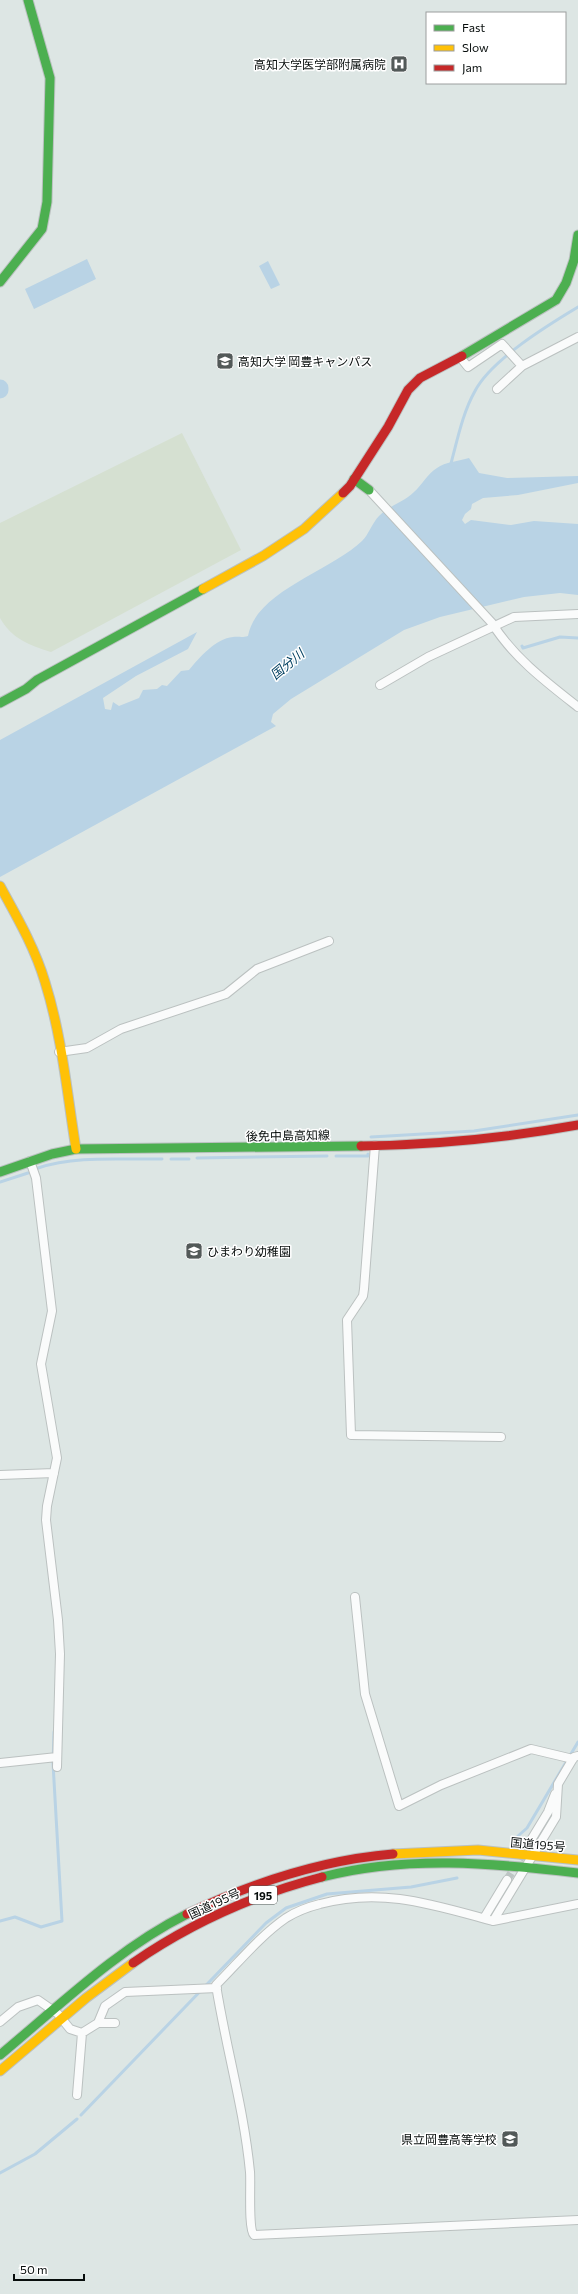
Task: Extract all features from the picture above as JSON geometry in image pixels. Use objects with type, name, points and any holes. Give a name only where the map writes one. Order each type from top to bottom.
[{"type":"main road","points":[[0,282],[42,229],[47,202],[50,78],[28,0]]},
{"type":"main road","points":[[0,704],[50,673],[290,540],[328,509],[354,479],[388,427],[408,390],[420,378],[460,357],[556,300],[566,283],[574,260],[578,235]]},
{"type":"main road","points":[[354,479],[369,490]]},
{"type":"main road","points":[[0,886],[38,960],[53,1016],[76,1149]]},
{"type":"main road","name":"後免中島高知線","points":[[0,1172],[52,1154],[76,1149],[375,1145],[460,1142],[521,1135],[578,1125]]},
{"type":"main road","name":"国道195号","points":[[0,2055],[54,2010],[146,1939],[206,1905],[252,1886],[296,1872],[383,1854],[464,1850],[534,1854],[578,1860]]},
{"type":"main road","name":"国道195号","points":[[0,2071],[62,2018],[133,1963],[177,1934],[210,1917],[265,1895],[342,1873],[381,1867],[453,1862],[578,1873]]},
{"type":"street","points":[[497,389],[519,363],[578,337]]},
{"type":"street","points":[[460,357],[468,367],[502,344],[519,363]]},
{"type":"street","points":[[369,490],[493,625],[499,635],[530,668],[578,707]]},
{"type":"street","points":[[380,684],[428,657],[493,625],[514,617],[578,614]]},
{"type":"street","points":[[59,1052],[86,1048],[121,1029],[226,994],[257,969],[329,940]]},
{"type":"street","points":[[375,1145],[363,1296],[347,1320],[351,1436],[501,1437]]},
{"type":"street","points":[[30,1161],[36,1178],[52,1311],[40,1364],[57,1458],[47,1506],[46,1520],[60,1640],[57,1767]]},
{"type":"street","points":[[0,1475],[54,1473]]},
{"type":"street","points":[[355,1597],[365,1694],[400,1806],[441,1785],[531,1749],[572,1758],[558,1784],[548,1812],[531,1840]]},
{"type":"street","points":[[0,1762],[57,1757]]},
{"type":"street","points":[[493,1921],[556,1817],[558,1784]]},
{"type":"street","points":[[484,1918],[507,1880]]},
{"type":"street","points":[[98,2023],[105,2006],[125,1992],[208,1988],[216,1985],[271,1929],[297,1911],[329,1902],[396,1897],[417,1900],[493,1921],[578,1904]]},
{"type":"street","points":[[208,1988],[247,2141],[251,2191],[251,2228],[254,2235],[578,2220]]},
{"type":"street","points":[[0,2022],[18,2007],[38,2000],[54,2010],[70,2029],[82,2033]]},
{"type":"street","points":[[82,2033],[98,2023],[115,2023]]},
{"type":"street","points":[[77,2095],[82,2033]]},
{"type":"green space","points":[[182,433],[241,550],[51,652],[28,644],[10,631],[0,618],[0,523]]},
{"type":"water","points":[[87,259],[96,279],[34,309],[25,289]]},
{"type":"water","points":[[268,261],[280,285],[271,289],[259,266]]},
{"type":"water","name":"国分川","points":[[469,458],[479,473],[507,478],[578,476],[578,483],[518,495],[483,498],[472,504],[471,509],[465,514],[462,520],[465,524],[471,520],[511,525],[534,521],[578,524],[578,595],[560,593],[524,597],[440,617],[404,630],[291,699],[273,714],[271,722],[276,726],[0,877],[0,740],[197,632],[188,649],[136,676],[103,698],[105,709],[111,710],[113,702],[119,706],[139,698],[143,690],[157,689],[162,685],[167,686],[181,671],[189,670],[208,649],[220,641],[227,638],[248,636],[254,620],[265,606],[279,594],[296,583],[349,552],[367,535],[379,516],[410,495],[434,470],[444,464]]},
{"type":"waterway","points":[[450,467],[460,428],[470,400],[483,379],[494,367],[521,344],[578,307]]},
{"type":"waterway","points":[[522,646],[523,648],[560,637],[578,638]]},
{"type":"waterway","points":[[371,1137],[474,1131],[578,1115]]},
{"type":"waterway","points":[[336,1156],[368,1156],[368,1154]]},
{"type":"waterway","points":[[197,1158],[327,1156]]},
{"type":"waterway","points":[[38,1168],[68,1161],[99,1159],[162,1159]]},
{"type":"waterway","points":[[171,1159],[189,1159]]},
{"type":"waterway","points":[[0,1182],[28,1173]]},
{"type":"waterway","points":[[0,1921],[15,1917],[41,1927],[62,1921],[53,1763],[54,1732]]},
{"type":"waterway","points":[[518,1836],[527,1828],[578,1742]]},
{"type":"waterway","points":[[81,2115],[266,1923],[286,1908],[327,1894],[411,1887],[457,1878]]},
{"type":"waterway","points":[[0,2173],[35,2154],[77,2119]]},
{"type":"tunnel","points":[[507,1880],[531,1840]]},
{"type":"traffic: fast","points":[[0,282],[42,229],[47,202],[50,78],[28,0]]},
{"type":"traffic: fast","points":[[462,356],[556,300],[566,283],[574,260],[578,235]]},
{"type":"traffic: fast","points":[[354,479],[369,490]]},
{"type":"traffic: fast","points":[[0,703],[26,689],[37,680],[203,589]]},
{"type":"traffic: fast","points":[[0,1172],[52,1154],[76,1149],[361,1146]]},
{"type":"traffic: fast","points":[[322,1877],[354,1870],[418,1863],[482,1864],[578,1873]]},
{"type":"traffic: fast","points":[[0,2055],[89,1979],[161,1928],[187,1914]]},
{"type":"traffic: slow","points":[[203,589],[263,556],[304,529],[343,493]]},
{"type":"traffic: slow","points":[[0,886],[31,945],[41,969],[51,1002],[64,1065],[76,1149]]},
{"type":"traffic: slow","points":[[393,1854],[478,1850],[578,1860]]},
{"type":"traffic: slow","points":[[0,2071],[86,1998],[133,1963]]},
{"type":"traffic: jam","points":[[343,493],[350,486],[388,427],[408,390],[420,378],[462,356]]},
{"type":"traffic: jam","points":[[361,1146],[470,1140],[524,1134],[578,1125]]},
{"type":"traffic: jam","points":[[187,1914],[236,1892],[313,1867],[366,1857],[393,1854]]},
{"type":"traffic: jam","points":[[133,1963],[177,1935],[223,1912],[272,1892],[322,1877]]},
{"type":"place","name":"高知大学医学部附属病院","points":[[399,64]]},
{"type":"place","name":"高知大学 岡豊キャンパス","points":[[225,361]]},
{"type":"place","name":"ひまわり幼稚園","points":[[194,1251]]},
{"type":"place","name":"県立岡豊高等学校","points":[[510,2139]]}]
